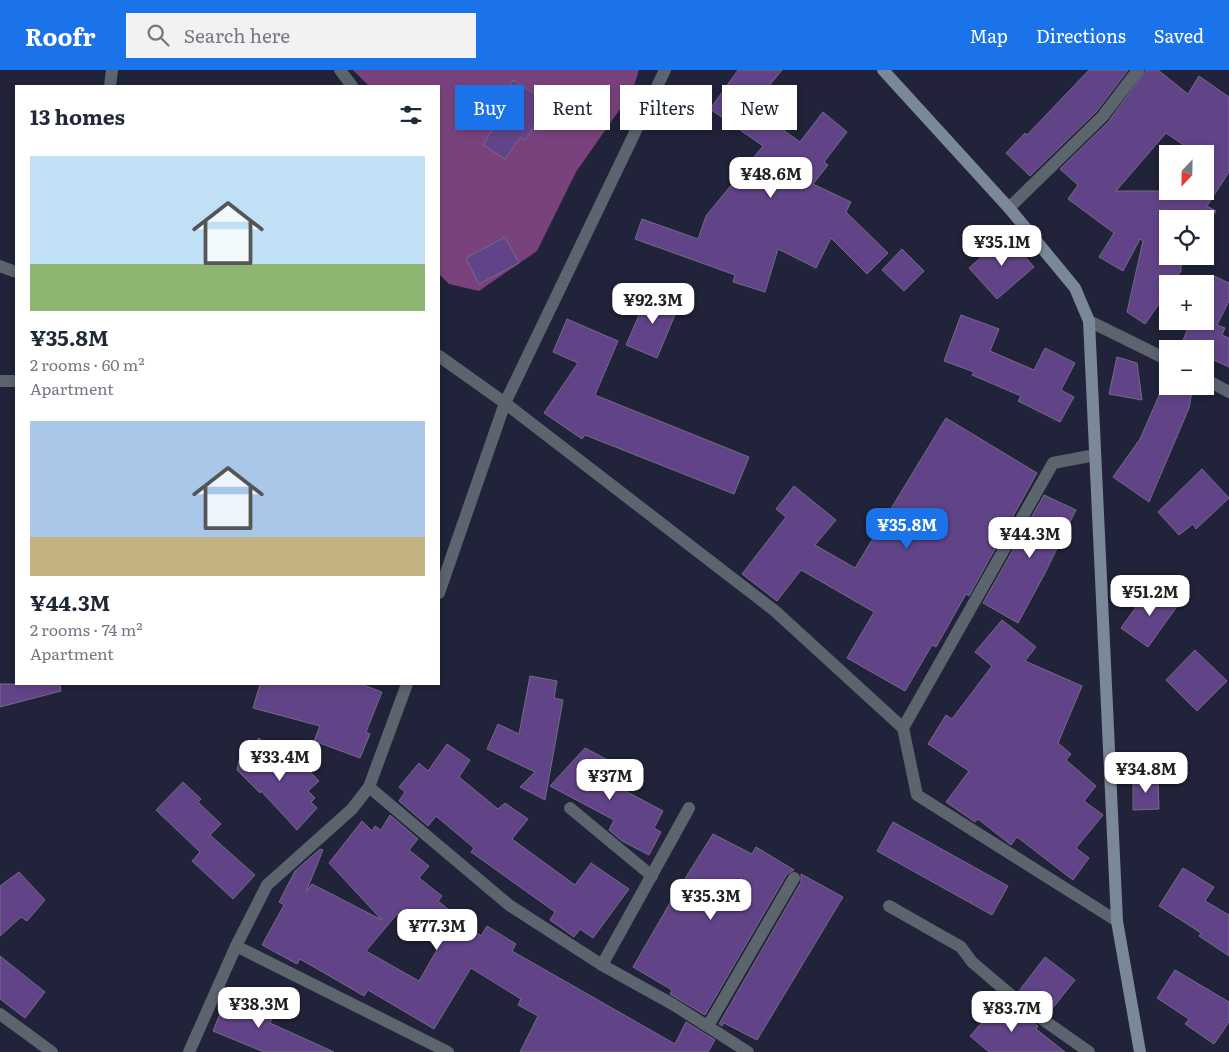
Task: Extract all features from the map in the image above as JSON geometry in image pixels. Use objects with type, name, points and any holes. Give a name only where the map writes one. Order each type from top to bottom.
[{"type":"street","points":[[110,85],[112,70]]},
{"type":"street","points":[[340,70],[351,85]]},
{"type":"street","points":[[440,590],[505,403],[665,70]]},
{"type":"street","points":[[884,70],[1009,208],[1075,288],[1089,321],[1117,921],[1140,1052]]},
{"type":"street","points":[[1009,208],[1103,116],[1138,70]]},
{"type":"street","points":[[0,266],[15,272]]},
{"type":"street","points":[[1089,321],[1159,356]]},
{"type":"street","points":[[440,357],[505,403],[776,612],[903,728],[917,795],[1117,921]]},
{"type":"street","points":[[0,381],[15,381]]},
{"type":"street","points":[[1214,384],[1229,392]]},
{"type":"street","points":[[903,728],[1053,463],[1095,455]]},
{"type":"street","points":[[189,1052],[236,946],[267,885],[352,809],[369,786],[407,685]]},
{"type":"street","points":[[369,786],[509,905],[602,965],[674,1004],[748,1052]]},
{"type":"street","points":[[570,808],[652,876]]},
{"type":"street","points":[[602,965],[689,808]]},
{"type":"street","points":[[708,1026],[794,878]]},
{"type":"street","points":[[889,906],[961,947],[972,962],[1025,1007],[1089,1052]]},
{"type":"street","points":[[236,946],[448,1052]]},
{"type":"street","points":[[0,1014],[52,1052]]},
{"type":"shaded area","points":[[353,70],[639,70],[634,85],[620,85],[620,109],[610,123],[610,85],[534,85],[534,130],[605,130],[576,172],[537,251],[479,291],[449,284],[440,275],[440,85],[368,85]]},
{"type":"building","points":[[738,70],[782,70],[770,85],[727,85]]},
{"type":"building","points":[[1089,70],[1128,70],[1097,111],[1030,176],[1006,153],[1025,133],[1027,135]]},
{"type":"building","points":[[1146,70],[1158,70],[1188,94],[1199,76],[1229,97],[1229,172],[1214,195],[1214,145],[1184,145],[1166,133],[1116,191],[1159,191],[1159,200],[1211,200],[1207,206],[1216,211],[1214,214],[1214,210],[1159,210],[1159,265],[1182,265],[1181,271],[1178,275],[1159,275],[1159,304],[1145,324],[1127,312],[1143,241],[1140,239],[1123,271],[1099,257],[1114,233],[1068,199],[1078,185],[1060,169],[1109,121]]},
{"type":"building","points":[[513,80],[521,85],[510,85]]},
{"type":"building","points":[[524,87],[534,93],[534,126],[525,140],[520,137],[505,159],[483,145],[492,130],[524,130]]},
{"type":"building","points":[[722,92],[722,117],[712,110],[712,106]]},
{"type":"building","points":[[823,112],[847,132],[824,162],[828,165],[813,184],[851,202],[846,212],[888,253],[867,274],[831,238],[816,268],[778,249],[765,292],[733,282],[735,275],[635,239],[642,219],[698,239],[706,216],[763,146],[740,130],[784,130],[800,142]]},
{"type":"building","points":[[1006,235],[1034,267],[997,299],[969,268]]},
{"type":"building","points":[[505,237],[519,263],[479,284],[466,258]]},
{"type":"building","points":[[902,249],[924,271],[904,291],[882,270]]},
{"type":"building","points":[[1214,276],[1229,283],[1229,301],[1217,325],[1225,328],[1222,335],[1229,338],[1229,367],[1214,360],[1214,340],[1183,340],[1187,330],[1214,330]]},
{"type":"building","points":[[649,292],[679,305],[657,358],[626,345]]},
{"type":"building","points":[[961,315],[999,329],[990,351],[1034,370],[1045,348],[1075,363],[1061,390],[1074,397],[1060,422],[1018,401],[1021,396],[972,375],[974,372],[944,361]]},
{"type":"building","points":[[567,319],[618,341],[595,395],[749,457],[734,494],[585,435],[582,439],[544,413],[578,363],[553,352]]},
{"type":"building","points":[[1117,357],[1137,363],[1142,400],[1109,394]]},
{"type":"building","points":[[1159,395],[1191,395],[1189,408],[1149,502],[1113,477],[1140,439]]},
{"type":"building","points":[[946,418],[1037,473],[969,596],[966,594],[936,647],[932,645],[905,691],[847,658],[874,612],[801,570],[777,601],[742,574],[786,517],[776,509],[794,486],[836,520],[815,545],[855,568]]},
{"type":"building","points":[[1202,469],[1229,498],[1196,529],[1193,524],[1179,535],[1158,512]]},
{"type":"building","points":[[1044,495],[1076,510],[1018,623],[983,603]]},
{"type":"building","points":[[1151,586],[1178,605],[1148,647],[1121,628]]},
{"type":"building","points":[[1002,620],[1036,647],[1025,661],[1082,686],[1058,743],[1071,754],[1066,760],[1096,786],[1084,801],[1103,815],[1076,848],[1089,858],[1073,880],[1017,837],[1011,845],[978,819],[975,822],[946,802],[969,771],[928,744],[946,715],[952,719],[992,666],[975,652]]},
{"type":"building","points":[[1195,650],[1227,681],[1197,711],[1166,680]]},
{"type":"building","points":[[530,676],[557,681],[554,698],[563,700],[545,800],[520,787],[535,772],[487,749],[498,724],[519,734]]},
{"type":"building","points":[[0,684],[60,685],[61,691],[0,707]]},
{"type":"building","points":[[260,685],[364,685],[382,692],[366,732],[370,734],[360,758],[314,741],[320,726],[253,708]]},
{"type":"building","points":[[259,738],[291,770],[300,761],[319,781],[308,791],[315,798],[311,802],[317,808],[297,830],[261,791],[260,793],[237,770],[240,757]]},
{"type":"building","points":[[447,744],[470,760],[459,777],[498,809],[505,803],[528,819],[512,839],[575,885],[591,863],[629,889],[593,938],[580,929],[574,937],[550,920],[555,912],[471,852],[474,848],[436,816],[428,826],[399,801],[405,792],[399,787],[419,763],[428,771]]},
{"type":"building","points":[[585,748],[610,761],[601,778],[663,811],[654,828],[661,832],[649,855],[622,841],[609,830],[614,820],[550,786]]},
{"type":"building","points":[[1133,779],[1158,779],[1159,809],[1133,810]]},
{"type":"building","points":[[183,782],[201,799],[198,802],[221,824],[210,835],[255,875],[233,899],[192,861],[200,852],[156,810]]},
{"type":"building","points":[[390,815],[418,839],[409,850],[429,866],[419,878],[442,896],[438,901],[481,936],[487,926],[516,944],[512,951],[675,1044],[686,1022],[715,1040],[708,1052],[520,1052],[538,1016],[518,1005],[521,999],[471,968],[434,1029],[368,990],[364,996],[300,959],[297,964],[262,945],[284,905],[279,902],[295,871],[320,849],[323,850],[306,892],[312,884],[382,920],[329,863],[362,821],[372,831],[375,826],[381,830]],"holes":[[[397,914],[438,948],[419,981],[366,951]]]},
{"type":"building","points":[[893,822],[1008,886],[992,915],[877,851]]},
{"type":"building","points":[[713,834],[752,854],[756,847],[794,870],[787,874],[705,1015],[670,994],[672,990],[633,967]]},
{"type":"building","points":[[1183,868],[1214,887],[1205,901],[1229,915],[1229,956],[1199,936],[1201,933],[1159,906]]},
{"type":"building","points":[[19,872],[45,900],[27,921],[21,917],[0,936],[0,886]]},
{"type":"building","points":[[801,874],[843,897],[757,1040],[724,1023],[722,1026],[719,1024],[801,882]]},
{"type":"building","points":[[0,956],[45,992],[25,1018],[0,999]]},
{"type":"building","points":[[1045,957],[1075,980],[1048,1014],[1019,991]]},
{"type":"building","points":[[1175,970],[1229,1002],[1229,1022],[1214,1044],[1185,1024],[1189,1019],[1157,998]]},
{"type":"building","points":[[228,994],[274,1013],[270,1023],[334,1052],[264,1052],[213,1031]]},
{"type":"building","points":[[998,1004],[1005,1010],[1009,1004],[1038,1026],[1036,1029],[1065,1052],[989,1052],[970,1036]]}]
